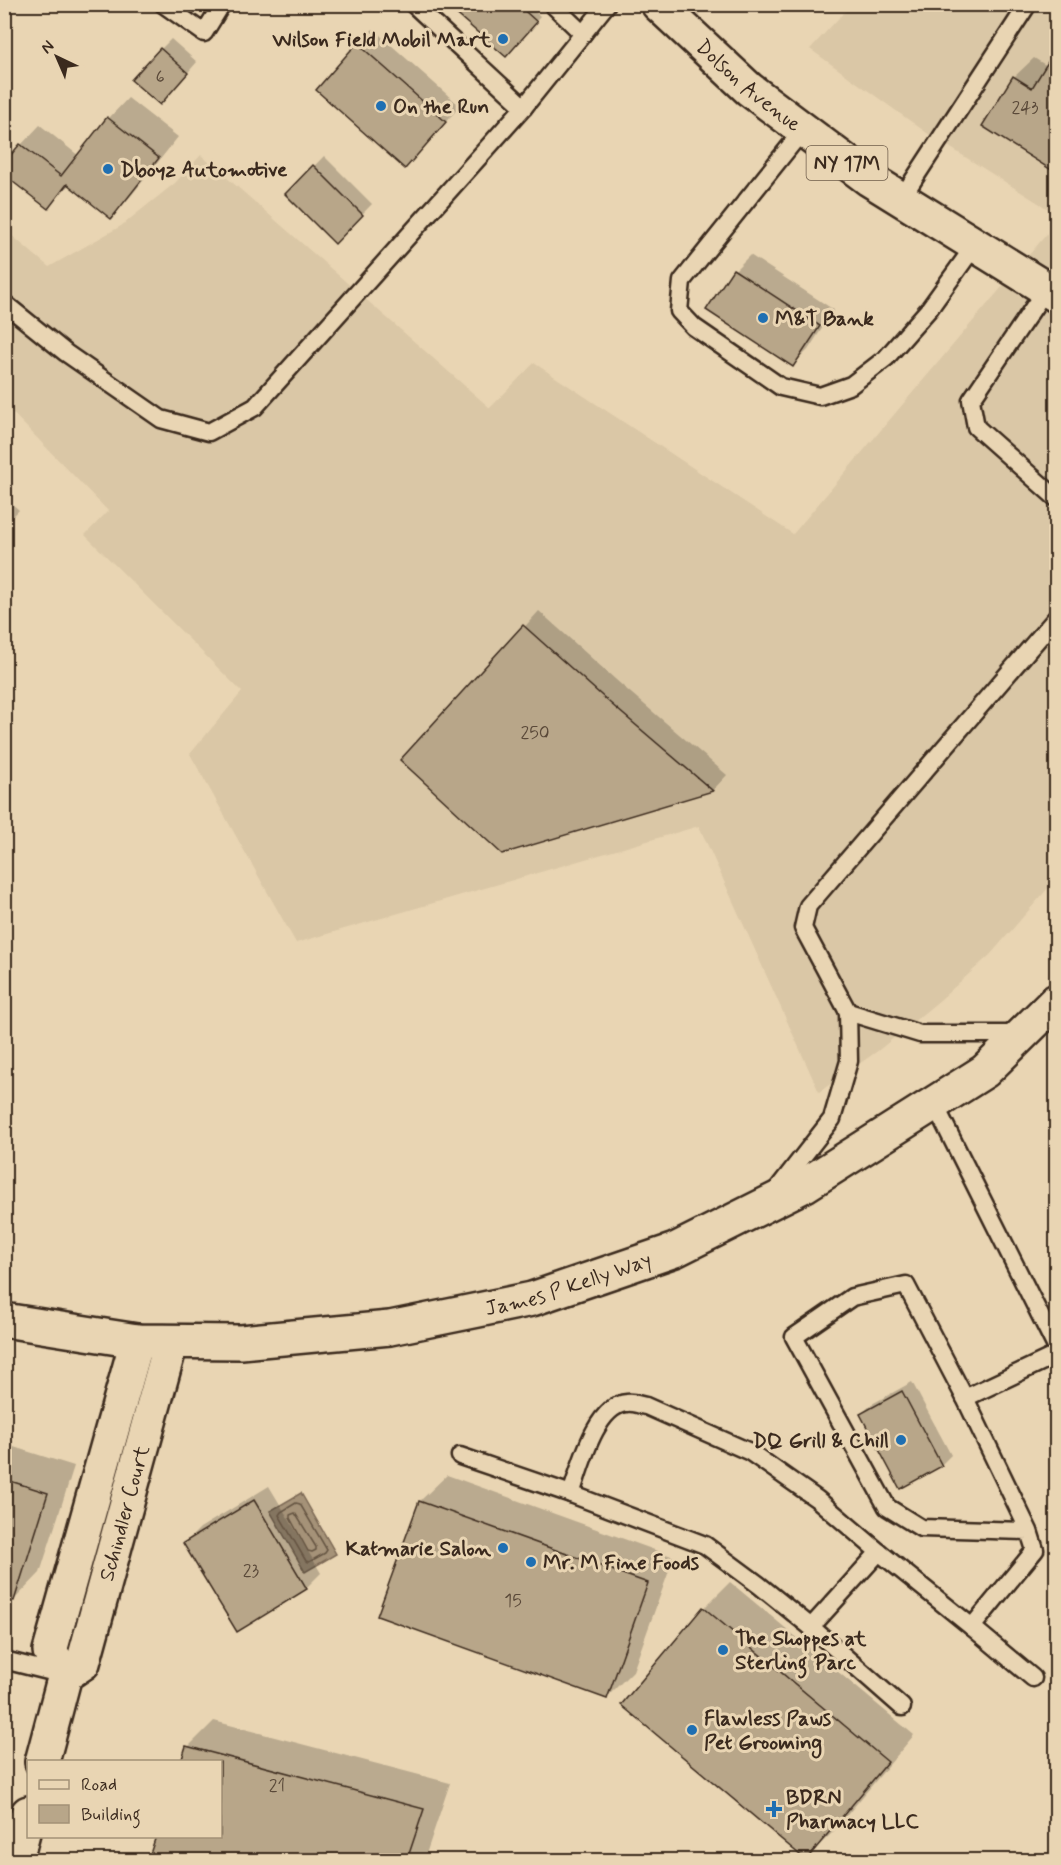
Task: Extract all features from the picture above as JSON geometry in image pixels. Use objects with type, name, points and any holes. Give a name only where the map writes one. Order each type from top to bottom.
[{"type":"street","name":"Dolson Avenue","points":[[658,4],[749,89],[869,179],[1051,292]]},
{"type":"street","name":"James P Kelly Way","points":[[4,1320],[137,1341],[241,1342],[390,1328],[532,1299],[675,1250],[805,1185],[984,1071],[1056,1001]]},
{"type":"street","name":"Schindler Court","points":[[137,1341],[50,1651],[65,1675],[83,1663],[171,1342]]},
{"type":"street","points":[[42,1760],[65,1675]]},
{"type":"street","points":[[16,1860],[27,1817]]},
{"type":"lane","points":[[163,4],[204,33],[222,4]]},
{"type":"lane","points":[[413,4],[524,107]]},
{"type":"lane","points":[[552,4],[583,34]]},
{"type":"lane","points":[[4,303],[66,353],[161,419],[209,432],[255,407],[524,107],[607,4]]},
{"type":"lane","points":[[901,199],[1028,4]]},
{"type":"lane","points":[[803,130],[682,281],[679,311],[694,327],[781,387],[820,396],[851,384],[886,358],[929,309],[975,245]]},
{"type":"lane","points":[[1051,292],[971,400],[976,427],[1056,498]]},
{"type":"lane","points":[[766,1205],[832,1119],[849,1061],[848,1012],[803,928],[808,906],[1056,618]]},
{"type":"lane","points":[[848,1012],[920,1034],[1023,1034]]},
{"type":"lane","points":[[934,1103],[1056,1347]]},
{"type":"lane","points":[[972,1627],[1035,1550],[1029,1531],[965,1398],[906,1285],[852,1297],[794,1337],[887,1507],[921,1528],[1029,1531]]},
{"type":"lane","points":[[965,1398],[1056,1355]]},
{"type":"lane","points":[[571,1494],[596,1428],[614,1407],[627,1403],[646,1406],[750,1452],[817,1499],[1033,1678]]},
{"type":"lane","points":[[460,1456],[571,1494],[705,1545],[811,1627],[902,1707]]},
{"type":"lane","points":[[811,1627],[879,1552]]},
{"type":"lane","points":[[4,1660],[65,1675]]},
{"type":"shaded area","points":[[851,5],[1056,5],[1056,214],[927,133],[810,49]]},
{"type":"shaded area","points":[[201,155],[490,408],[534,363],[793,534],[1056,223],[1056,879],[990,955],[879,1050],[819,1092],[699,826],[296,943],[190,754],[242,692],[85,535],[108,511],[5,405],[4,229],[49,267],[121,226],[175,183]]},
{"type":"water","points":[[301,1493],[336,1554],[305,1572],[270,1511]]},
{"type":"building","name":"Wilson Field Mobil Mart","points":[[445,4],[517,4],[537,22],[506,57]]},
{"type":"building","name":"On the Run","points":[[357,43],[446,122],[405,169],[316,90]]},
{"type":"building","points":[[160,48],[188,73],[160,105],[131,80]]},
{"type":"building","points":[[1056,49],[1056,173],[982,126],[1013,76],[1032,88]]},
{"type":"building","name":"Dboyz Automotive","points":[[107,117],[159,158],[111,219],[67,184],[48,209],[4,175],[4,163],[20,144],[61,176]]},
{"type":"building","points":[[313,165],[363,215],[335,244],[285,194]]},
{"type":"building","name":"M&T Bank","points":[[733,269],[820,326],[793,367],[706,310]]},
{"type":"building","points":[[523,625],[713,791],[502,854],[400,760]]},
{"type":"building","name":"DQ Grill & Chill","points":[[902,1391],[942,1466],[900,1489],[860,1414]]},
{"type":"building","points":[[4,1479],[48,1493],[14,1601],[4,1599]]},
{"type":"building","points":[[254,1500],[307,1589],[237,1632],[183,1543]]},
{"type":"building","points":[[419,1501],[648,1583],[607,1699],[377,1616]]},
{"type":"building","points":[[703,1607],[888,1762],[806,1860],[621,1705]]},
{"type":"building","points":[[186,1746],[424,1809],[407,1860],[148,1860],[155,1838],[222,1838],[222,1760],[182,1760]]},
{"type":"place","name":"Wilson Field Mobil Mart","points":[[503,39]]},
{"type":"place","name":"On the Run","points":[[381,106]]},
{"type":"place","name":"Dboyz Automotive","points":[[108,169]]},
{"type":"place","name":"M&T Bank","points":[[763,318]]},
{"type":"place","name":"DQ Grill & Chill","points":[[901,1440]]},
{"type":"place","name":"Katmarie Salon","points":[[503,1548]]},
{"type":"place","name":"Mr. M Fine Foods","points":[[531,1562]]},
{"type":"place","name":"The Shoppes at Sterling Parc","points":[[723,1650]]},
{"type":"place","name":"Flawless Paws Pet Grooming","points":[[692,1730]]},
{"type":"place","name":"BDRN Pharmacy LLC","points":[[774,1809]]}]
